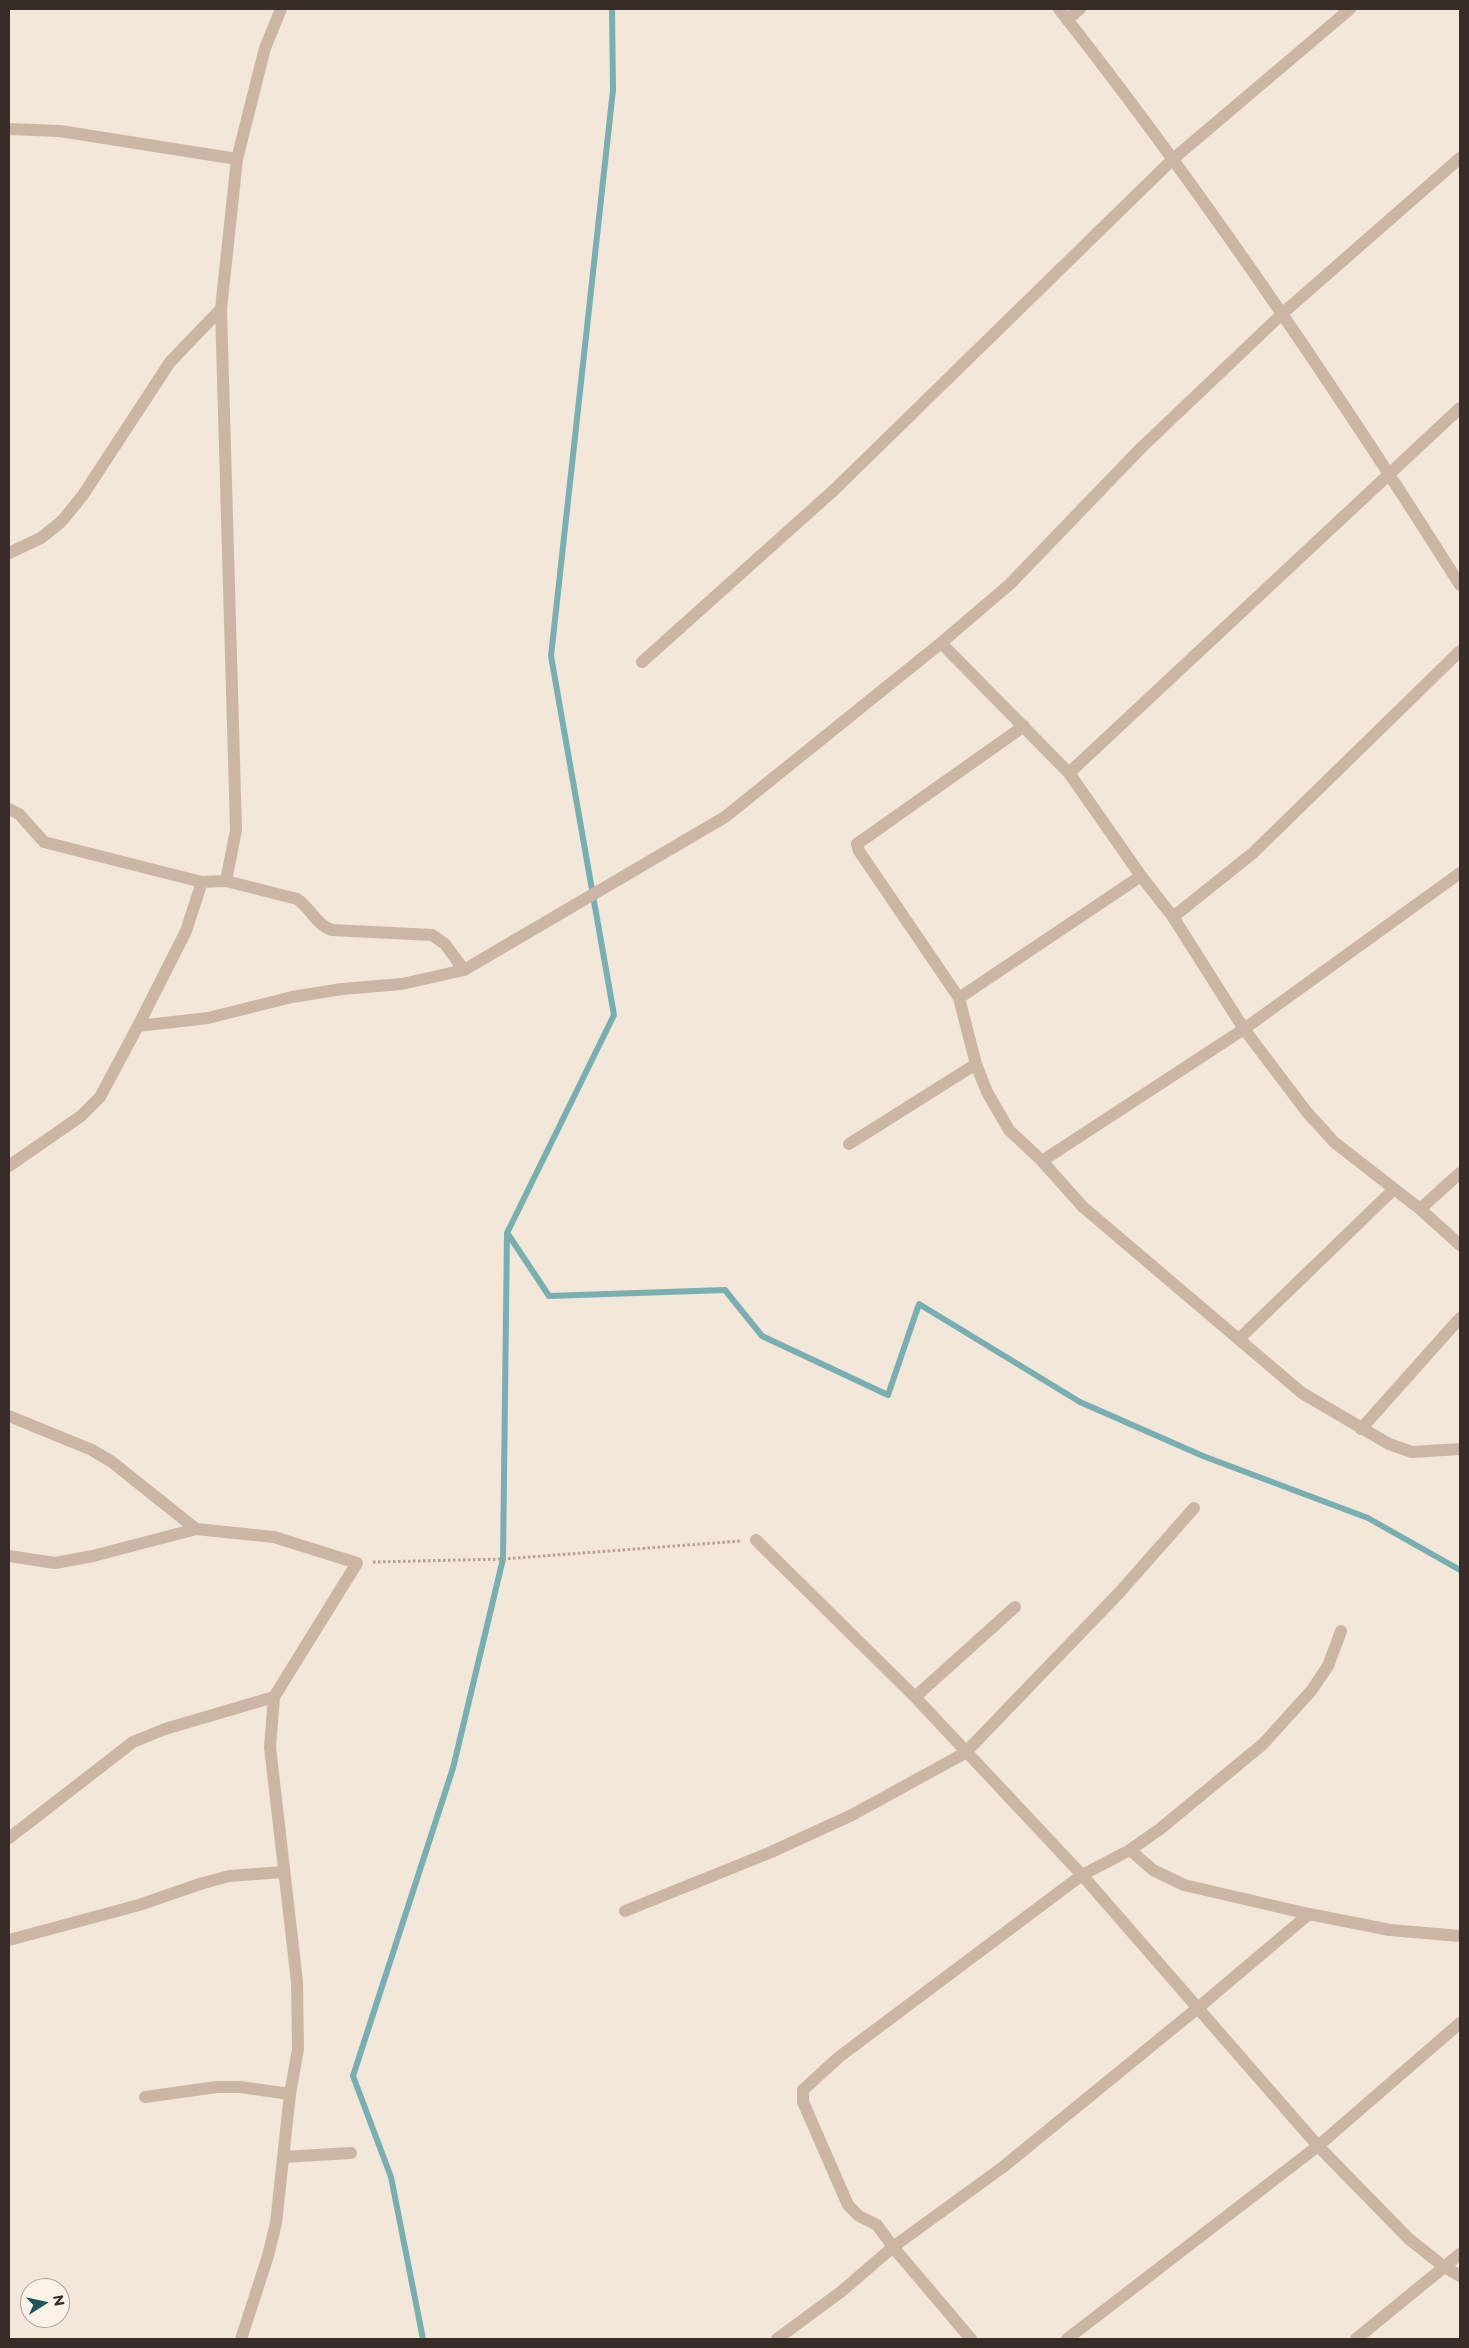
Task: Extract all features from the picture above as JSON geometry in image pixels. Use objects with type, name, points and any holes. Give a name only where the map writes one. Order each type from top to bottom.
[{"type":"street","points":[[226,881],[236,830],[221,310],[237,159],[265,48],[281,9]]},
{"type":"street","points":[[1059,9],[1173,159],[1282,312],[1391,475],[1460,585]]},
{"type":"street","points":[[1067,20],[1080,9]]},
{"type":"street","points":[[642,662],[834,490],[1173,159],[1350,9]]},
{"type":"street","points":[[9,128],[60,131],[237,159]]},
{"type":"street","points":[[138,1026],[208,1018],[292,997],[342,989],[402,984],[464,970],[725,817],[941,643],[1010,584],[1141,448],[1282,312],[1460,158]]},
{"type":"street","points":[[9,553],[41,538],[62,521],[83,495],[170,362],[221,310]]},
{"type":"street","points":[[1069,773],[1391,475],[1460,408]]},
{"type":"street","points":[[941,643],[1069,773],[1141,876],[1173,917],[1244,1029],[1306,1111],[1334,1142],[1420,1210],[1460,1245]]},
{"type":"street","points":[[1173,917],[1212,888],[1253,853],[1460,651]]},
{"type":"street","points":[[1024,726],[858,844],[859,851],[959,998],[976,1064],[987,1092],[1009,1130],[1042,1161],[1083,1207],[1302,1392],[1389,1444],[1412,1452],[1460,1449]]},
{"type":"street","points":[[9,809],[19,814],[44,842],[202,882],[226,881],[297,899],[303,903],[323,927],[332,930],[432,935],[445,944],[464,970]]},
{"type":"street","points":[[1042,1161],[1244,1029],[1460,873]]},
{"type":"street","points":[[959,998],[1141,876]]},
{"type":"street","points":[[9,1166],[81,1116],[100,1097],[186,931],[202,882]]},
{"type":"street","points":[[849,1144],[976,1064]]},
{"type":"street","points":[[1420,1210],[1460,1173]]},
{"type":"street","points":[[1240,1338],[1393,1190]]},
{"type":"street","points":[[1361,1429],[1460,1318]]},
{"type":"street","points":[[9,1416],[92,1450],[112,1462],[196,1529]]},
{"type":"street","points":[[625,1911],[769,1853],[852,1815],[965,1753],[1120,1593],[1194,1508]]},
{"type":"street","points":[[9,1556],[55,1563],[93,1556],[196,1529],[274,1537],[357,1563],[274,1697],[270,1747],[297,1982],[298,2049],[290,2094],[276,2223],[268,2256],[241,2339]]},
{"type":"street","points":[[756,1540],[915,1697],[965,1753],[1082,1875],[1199,2007],[1318,2146],[1410,2239],[1443,2266],[1460,2276]]},
{"type":"street","points":[[915,1697],[1015,1607]]},
{"type":"street","points":[[970,2339],[893,2247],[877,2225],[859,2216],[848,2205],[803,2102],[804,2090],[839,2057],[1082,1875],[1130,1850],[1160,1829],[1263,1744],[1311,1691],[1328,1666],[1341,1631]]},
{"type":"street","points":[[9,1838],[133,1742],[165,1729],[274,1697]]},
{"type":"street","points":[[1130,1850],[1153,1870],[1184,1885],[1309,1914],[1390,1930],[1460,1936]]},
{"type":"street","points":[[9,1940],[139,1905],[229,1876],[283,1872]]},
{"type":"street","points":[[777,2339],[842,2292],[893,2247],[1003,2167],[1199,2007],[1309,1914]]},
{"type":"street","points":[[1067,2339],[1318,2146],[1460,2023]]},
{"type":"street","points":[[145,2097],[240,2087],[290,2094]]},
{"type":"street","points":[[283,2157],[351,2153]]},
{"type":"street","points":[[1356,2339],[1460,2254]]},
{"type":"path","points":[[357,1563],[503,1559],[756,1540]]},
{"type":"waterway","points":[[423,2339],[391,2177],[353,2076],[453,1768],[503,1559],[507,1233],[614,1015],[551,656],[613,90],[612,9]]},
{"type":"waterway","points":[[508,1234],[549,1296],[725,1290],[762,1336],[888,1395],[919,1304],[1080,1402],[1203,1456],[1368,1518],[1460,1570]]}]
